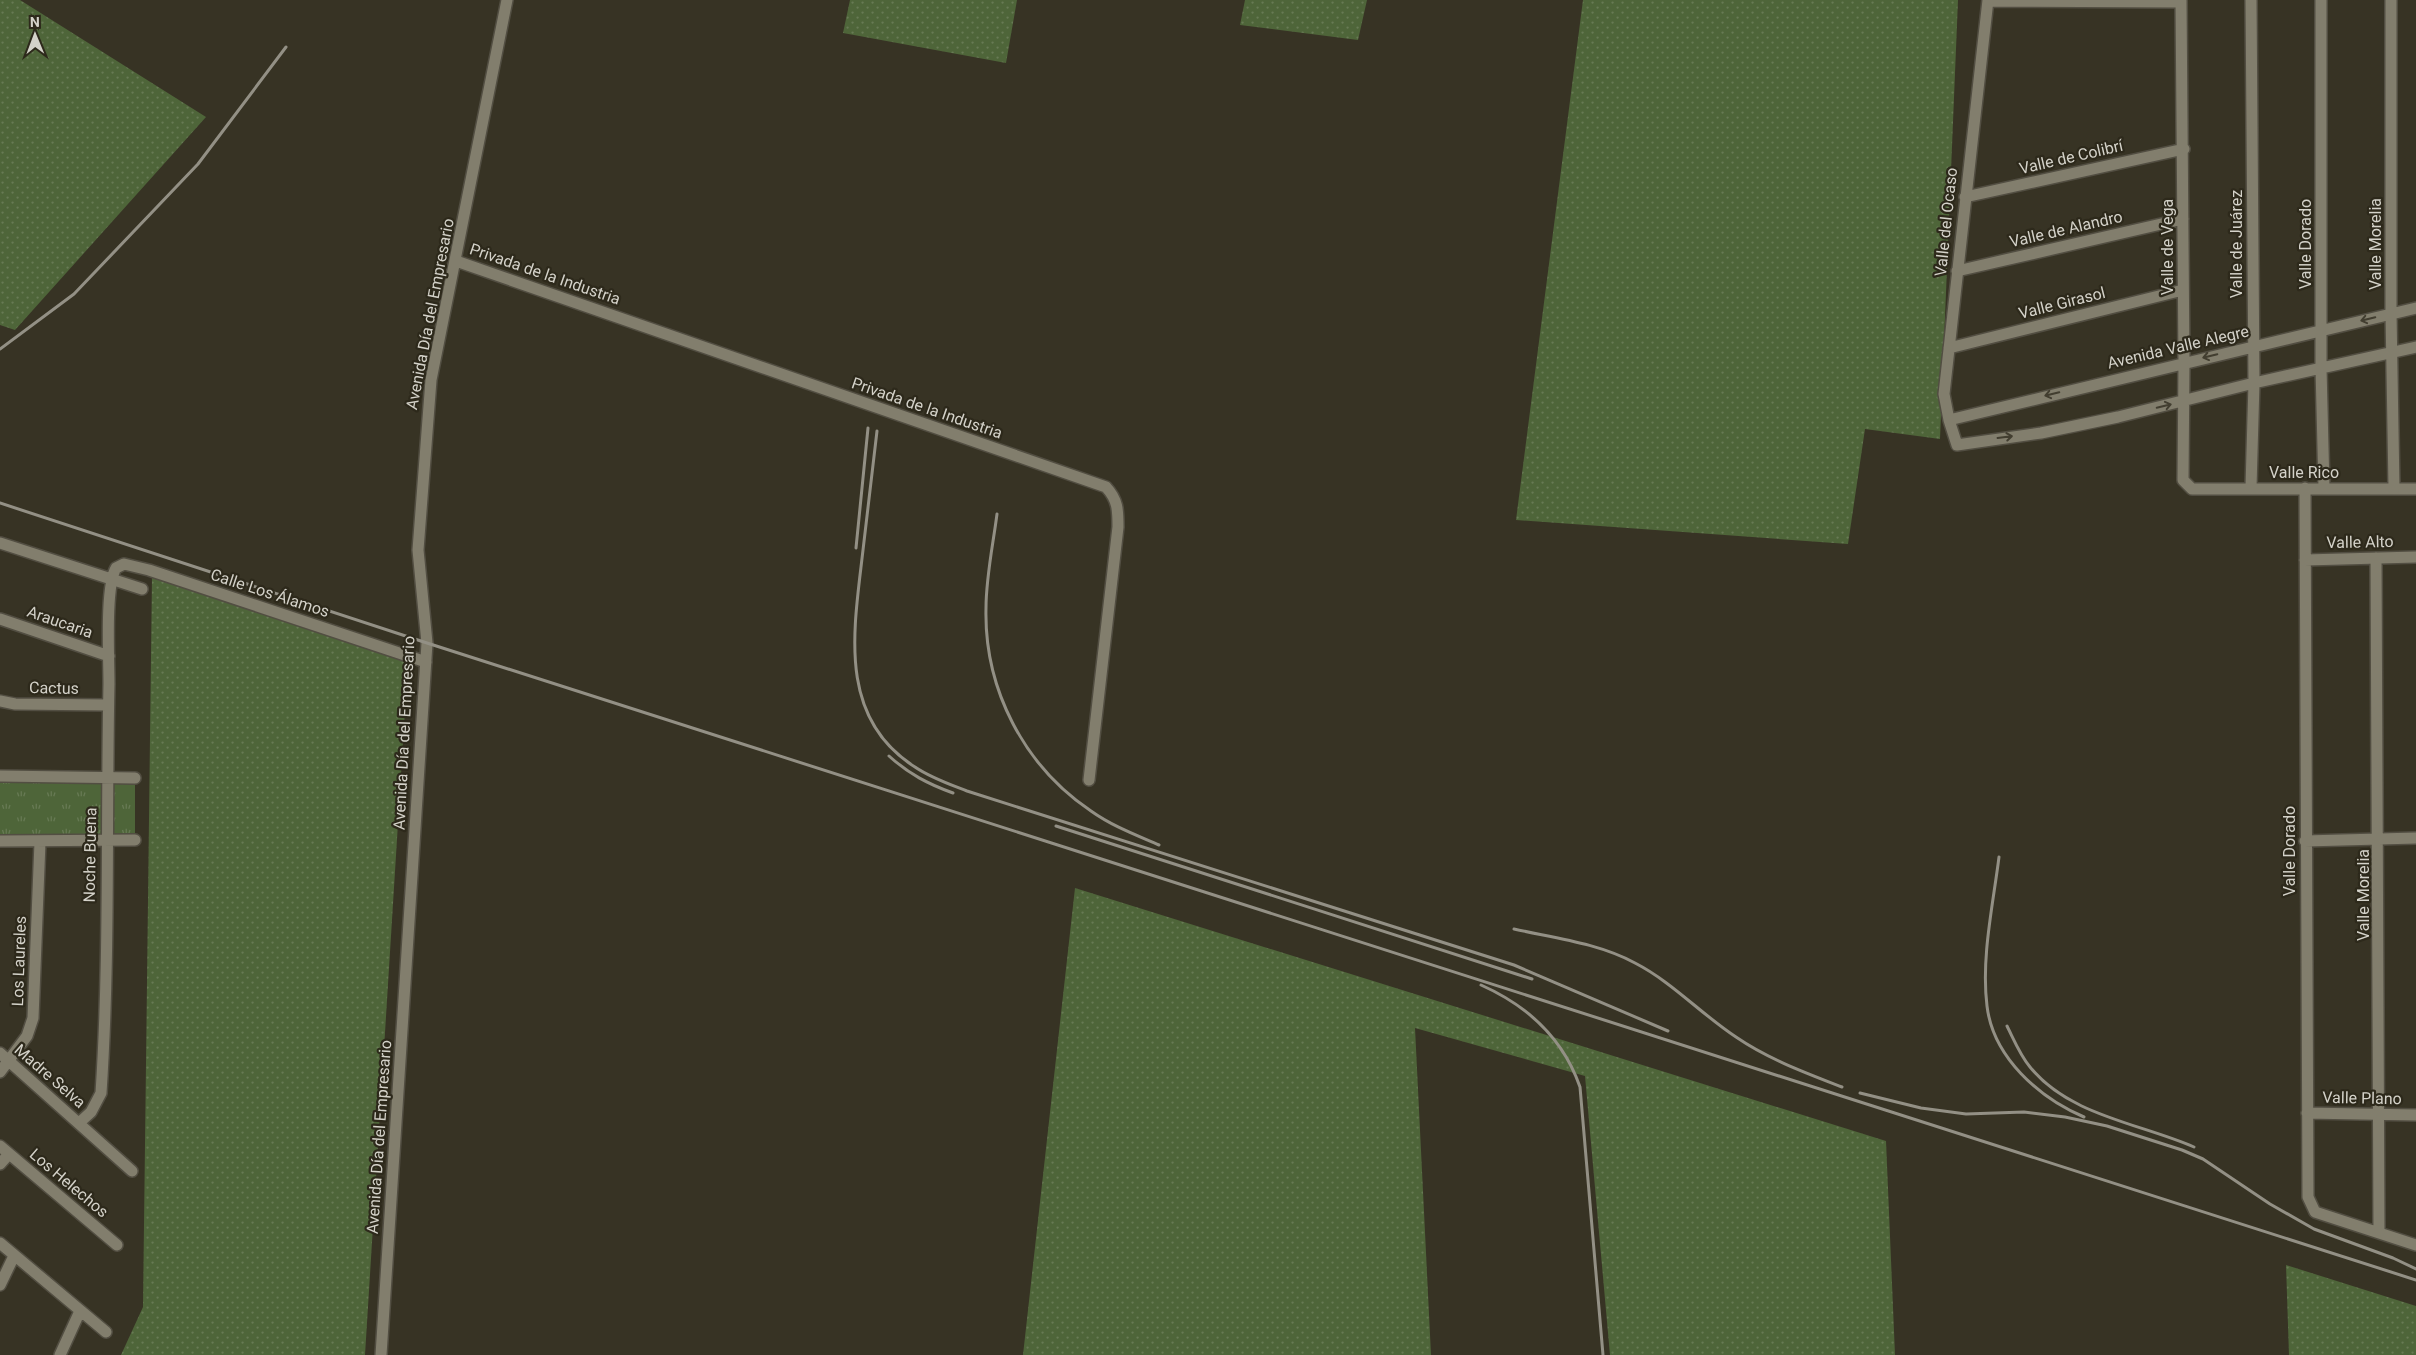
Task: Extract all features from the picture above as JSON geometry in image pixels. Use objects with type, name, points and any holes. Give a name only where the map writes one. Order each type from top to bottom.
[{"type":"street","name":"Avenida Día del Empresario","points":[[381,1355],[427,643],[418,550],[431,380],[507,0]]},
{"type":"street","points":[[1988,0],[2182,1]]},
{"type":"street","name":"Valle del Ocaso","points":[[1988,0],[1944,394],[1949,420],[1957,445],[2041,433],[2184,401]]},
{"type":"street","name":"Valle de Juárez","points":[[2251,0],[2254,346],[2251,488]]},
{"type":"street","name":"Valle Dorado","points":[[2321,0],[2321,368],[2324,488]]},
{"type":"street","name":"Valle Morelia","points":[[2391,0],[2391,313],[2394,488]]},
{"type":"street","name":"Valle de Vega","points":[[2182,1],[2184,401],[2181,476],[2186,486],[2192,489]]},
{"type":"street","name":"Valle de Colibrí","points":[[1965,197],[2184,148]]},
{"type":"street","name":"Valle de Alandro","points":[[1957,271],[2183,219]]},
{"type":"street","name":"Privada de la Industria","points":[[456,261],[1106,487],[1115,496],[1118,508],[1118,527],[1090,780]]},
{"type":"street","name":"Valle Girasol","points":[[1949,348],[2183,290]]},
{"type":"street","name":"Avenida Valle Alegre","points":[[1949,420],[2184,362],[2416,308]]},
{"type":"street","points":[[2184,401],[2254,383],[2416,347]]},
{"type":"street","name":"Valle Dorado","points":[[2304,488],[2304,841],[2308,1197],[2314,1212],[2379,1232]]},
{"type":"street","name":"Valle Rico","points":[[2192,489],[2416,489]]},
{"type":"street","points":[[0,543],[142,589]]},
{"type":"street","name":"Valle Morelia","points":[[2376,558],[2379,840],[2379,1232]]},
{"type":"street","name":"Valle Alto","points":[[2305,560],[2416,558]]},
{"type":"street","name":"Calle Los Álamos","points":[[111,580],[119,566],[134,566],[426,662]]},
{"type":"street","name":"Noche Buena","points":[[79,1123],[91,1112],[101,1093],[111,580]]},
{"type":"street","name":"Araucaria","points":[[0,619],[109,656]]},
{"type":"street","name":"Cactus","points":[[0,701],[15,704],[108,705]]},
{"type":"street","points":[[0,776],[135,778]]},
{"type":"street","points":[[2304,841],[2416,838]]},
{"type":"street","points":[[0,841],[135,840]]},
{"type":"street","name":"Los Laureles","points":[[0,1072],[27,1036],[33,1018],[40,842]]},
{"type":"street","name":"Madre Selva","points":[[0,1053],[132,1170]]},
{"type":"street","name":"Valle Plano","points":[[2307,1113],[2416,1115]]},
{"type":"street","name":"Los Helechos","points":[[0,1146],[118,1246]]},
{"type":"street","points":[[0,1164],[9,1154]]},
{"type":"street","points":[[2379,1232],[2416,1245]]},
{"type":"street","points":[[0,1243],[106,1332]]},
{"type":"street","points":[[0,1285],[14,1256]]},
{"type":"street","points":[[60,1355],[80,1311]]},
{"type":"green space","points":[[0,0],[20,0],[206,117],[15,330],[0,325]]},
{"type":"green space","points":[[850,0],[1017,0],[1006,63],[843,33]]},
{"type":"green space","points":[[1245,0],[1367,0],[1358,40],[1240,25]]},
{"type":"green space","points":[[1583,0],[1958,0],[1940,439],[1865,429],[1848,544],[1516,520]]},
{"type":"green space","points":[[152,576],[408,662],[365,1355],[121,1355],[143,1307]]},
{"type":"green space","points":[[0,776],[135,778],[135,840],[0,841]]},
{"type":"green space","points":[[1075,888],[1886,1141],[1895,1355],[1610,1355],[1585,1076],[1415,1028],[1431,1355],[1023,1355]]},
{"type":"green space","points":[[2286,1265],[2416,1306],[2416,1355],[2289,1355]]},
{"type":"railway","points":[[0,349],[74,294],[198,164],[286,47]]},
{"type":"railway","points":[[856,548],[868,428]]},
{"type":"railway","points":[[877,431],[855,623],[857,678],[863,703],[874,727],[891,748],[915,767],[934,778],[967,791],[1514,965],[1668,1031]]},
{"type":"railway","points":[[0,503],[427,643],[2416,1280]]},
{"type":"railway","points":[[997,514],[987,585],[987,638],[992,668],[1001,696],[1013,723],[1028,748],[1046,772],[1067,793],[1107,821],[1159,845]]},
{"type":"railway","points":[[889,756],[919,778],[953,793]]},
{"type":"railway","points":[[1056,826],[1532,979]]},
{"type":"railway","points":[[1999,857],[1988,931],[1986,969],[1987,1006],[1991,1025],[2008,1059],[2021,1074],[2051,1099],[2084,1117]]},
{"type":"railway","points":[[1514,929],[1576,942],[1621,956],[1661,979],[1723,1028],[1748,1045],[1788,1065],[1842,1087]]},
{"type":"railway","points":[[1481,985],[1514,1003],[1542,1026],[1564,1053],[1580,1087],[1603,1355]]},
{"type":"railway","points":[[2007,1026],[2030,1067],[2046,1084],[2065,1097],[2085,1108],[2194,1147]]},
{"type":"railway","points":[[1860,1093],[1921,1108],[1966,1114],[2024,1112],[2065,1117],[2107,1126],[2182,1150],[2203,1159],[2270,1204],[2314,1229],[2393,1258],[2416,1269]]}]
